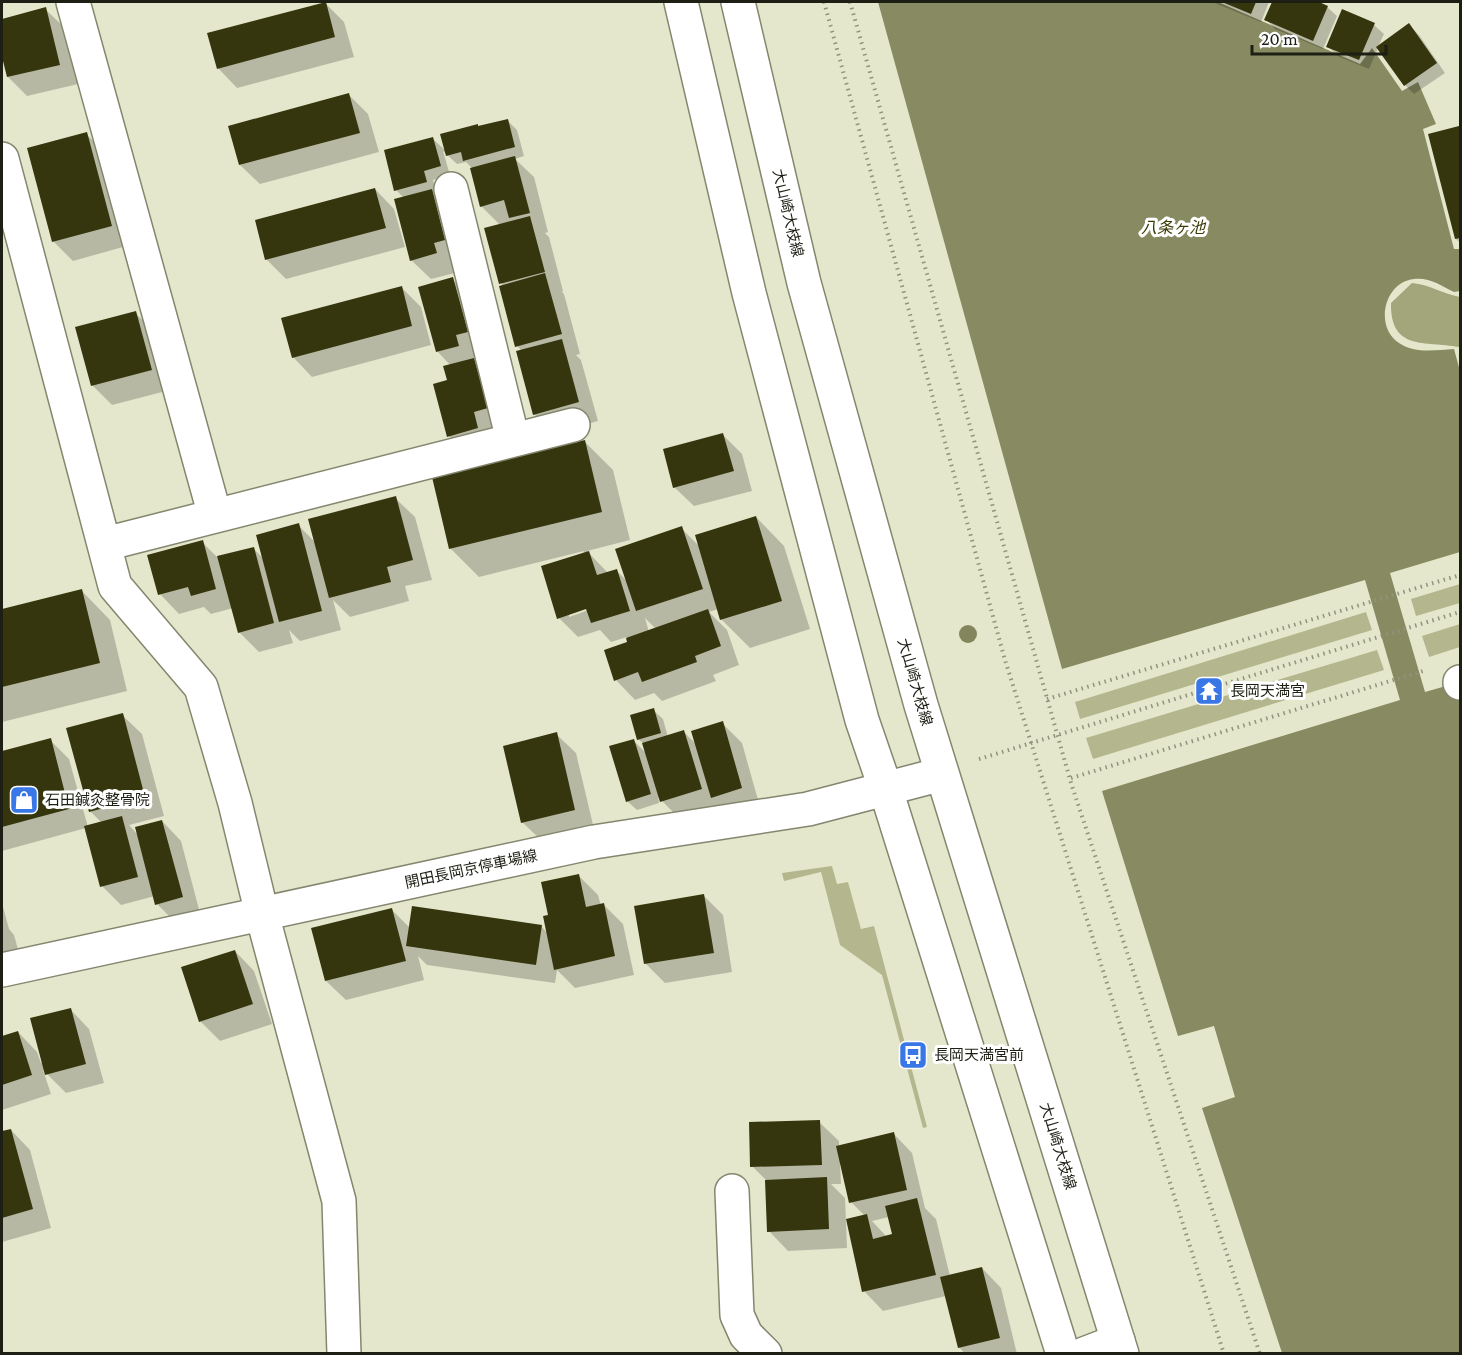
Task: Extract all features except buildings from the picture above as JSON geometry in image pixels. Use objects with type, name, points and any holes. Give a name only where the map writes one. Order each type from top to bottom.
[{"type":"main road","points":[[73,2],[215,516]]},
{"type":"main road","points":[[681,2],[752,305],[862,720],[1063,1353]]},
{"type":"main road","name":"大山崎大枝線","points":[[738,2],[804,283],[921,705],[1120,1347]]},
{"type":"main road","points":[[2,159],[115,586],[201,687],[235,803],[262,914],[339,1201],[344,1353]]},
{"type":"main road","points":[[451,189],[513,440]]},
{"type":"main road","points":[[105,544],[573,425]]},
{"type":"main road","name":"開田長岡京停車場線","points":[[2,970],[594,842],[807,808],[886,790],[942,774]]},
{"type":"main road","points":[[732,1191],[736,1315],[746,1335],[765,1353]]},
{"type":"main road","points":[[1084,1353],[1120,1347]]},
{"type":"path","points":[[824,2],[1002,649],[1224,1353]]},
{"type":"path","points":[[850,2],[1047,699],[1260,1353]]},
{"type":"path","points":[[1047,699],[1461,575]]},
{"type":"path","points":[[971,762],[1461,612]]},
{"type":"path","points":[[1071,778],[1384,683],[1451,678]]},
{"type":"shaded area","points":[[1412,283],[1460,297],[1460,352],[1459,347],[1412,341],[1396,329],[1392,318],[1391,303]]},
{"type":"shaded area","points":[[1460,584],[1460,603],[1416,616],[1411,599]]},
{"type":"shaded area","points":[[1366,612],[1372,630],[1080,719],[1075,702]]},
{"type":"shaded area","points":[[1460,624],[1460,647],[1429,657],[1422,636]]},
{"type":"shaded area","points":[[1377,650],[1384,670],[1093,759],[1086,738]]},
{"type":"shaded area","points":[[832,866],[837,884],[848,882],[861,929],[874,926],[927,1127],[923,1128],[882,975],[840,945],[821,872],[784,881],[782,873]]},
{"type":"water","name":"八条ヶ池","points":[[878,2],[1218,2],[1360,64],[1372,48],[1402,91],[1418,82],[1436,124],[1423,129],[1454,249],[1460,249],[1460,291],[1454,292],[1425,279],[1404,282],[1389,296],[1385,317],[1391,336],[1405,346],[1426,350],[1454,349],[1460,371],[1460,552],[1390,573],[1425,692],[1460,682],[1460,1353],[1282,1353],[1202,1108],[1235,1097],[1214,1026],[1178,1036],[1102,791],[1400,700],[1365,580],[1062,669]]},
{"type":"place","name":"長岡天満宮","points":[[1209,691]]},
{"type":"place","name":"石田鍼灸整骨院","points":[[24,800]]},
{"type":"place","name":"長岡天満宮前","points":[[913,1055]]}]
